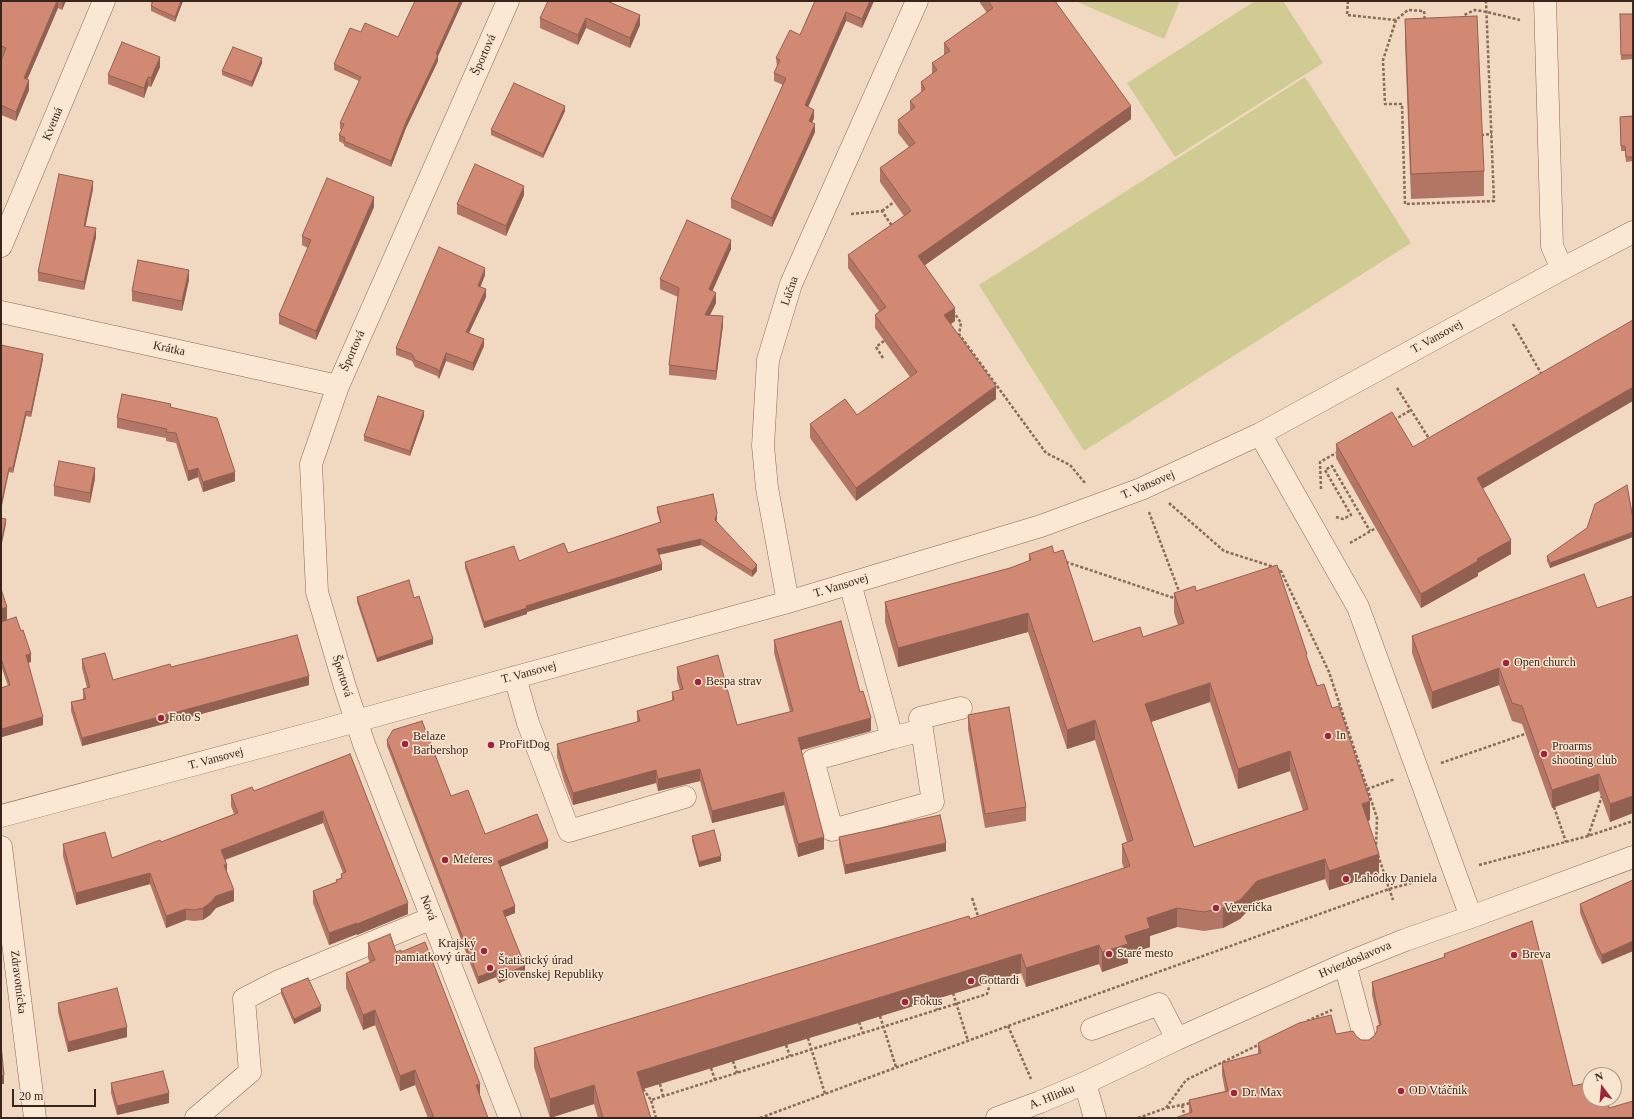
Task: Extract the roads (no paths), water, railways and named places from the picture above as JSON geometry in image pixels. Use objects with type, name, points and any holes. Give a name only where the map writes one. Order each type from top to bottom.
[{"type":"street","name":"Kvetná","points":[[1,246],[104,1]]},
{"type":"street","name":"Športová","points":[[356,721],[317,592],[312,464],[338,386],[508,1]]},
{"type":"street","name":"Lúčna","points":[[788,602],[767,488],[762,446],[768,360],[791,284],[917,1]]},
{"type":"street","points":[[1545,1],[1552,246],[1562,269]]},
{"type":"street","name":"T. Vansovej","points":[[1,816],[356,721],[788,602],[1041,526],[1141,489],[1260,434],[1562,269],[1633,232]]},
{"type":"street","name":"Krátka","points":[[1,312],[338,386]]},
{"type":"street","points":[[1260,434],[1358,607],[1471,917]]},
{"type":"street","points":[[850,583],[892,738]]},
{"type":"street","points":[[515,677],[528,723],[569,831],[685,797]]},
{"type":"street","points":[[922,730],[813,760],[832,830],[933,802],[922,730],[920,718],[961,708]]},
{"type":"street","name":"Nová","points":[[356,721],[510,1118]]},
{"type":"street","name":"Zdravotnícka","points":[[1,847],[35,1118]]},
{"type":"street","name":"Hviezdoslavova","points":[[1085,1083],[1177,1039],[1345,964],[1405,940],[1633,857]]},
{"type":"street","points":[[196,1118],[250,1072],[244,999],[276,982],[432,918]]},
{"type":"street","points":[[1345,964],[1365,1040]]},
{"type":"street","points":[[1092,1029],[1159,1004],[1177,1039]]},
{"type":"street","points":[[1085,1083],[1095,1118]]},
{"type":"street","name":"A. Hlinku","points":[[997,1118],[1085,1083]]},
{"type":"place","name":"Open church","points":[[1506,663]]},
{"type":"place","name":"Bespa strav","points":[[698,682]]},
{"type":"place","name":"Foto S","points":[[161,718]]},
{"type":"place","name":"In","points":[[1328,736]]},
{"type":"place","name":"Belaze Barbershop","points":[[405,744]]},
{"type":"place","name":"ProFitDog","points":[[491,745]]},
{"type":"place","name":"Proarms shooting club","points":[[1544,754]]},
{"type":"place","name":"Meferes","points":[[445,860]]},
{"type":"place","name":"Lahôdky Daniela","points":[[1346,879]]},
{"type":"place","name":"Veverička","points":[[1216,908]]},
{"type":"place","name":"Krajský pamiatkový úrad","points":[[484,951]]},
{"type":"place","name":"Staré mesto","points":[[1109,954]]},
{"type":"place","name":"Breva","points":[[1514,955]]},
{"type":"place","name":"Štatistický úrad Slovenskej Republiky","points":[[490,968]]},
{"type":"place","name":"Gottardi","points":[[971,981]]},
{"type":"place","name":"Fokus","points":[[905,1002]]},
{"type":"place","name":"OD Vtáčnik","points":[[1401,1091]]},
{"type":"place","name":"Dr. Max","points":[[1234,1093]]}]
